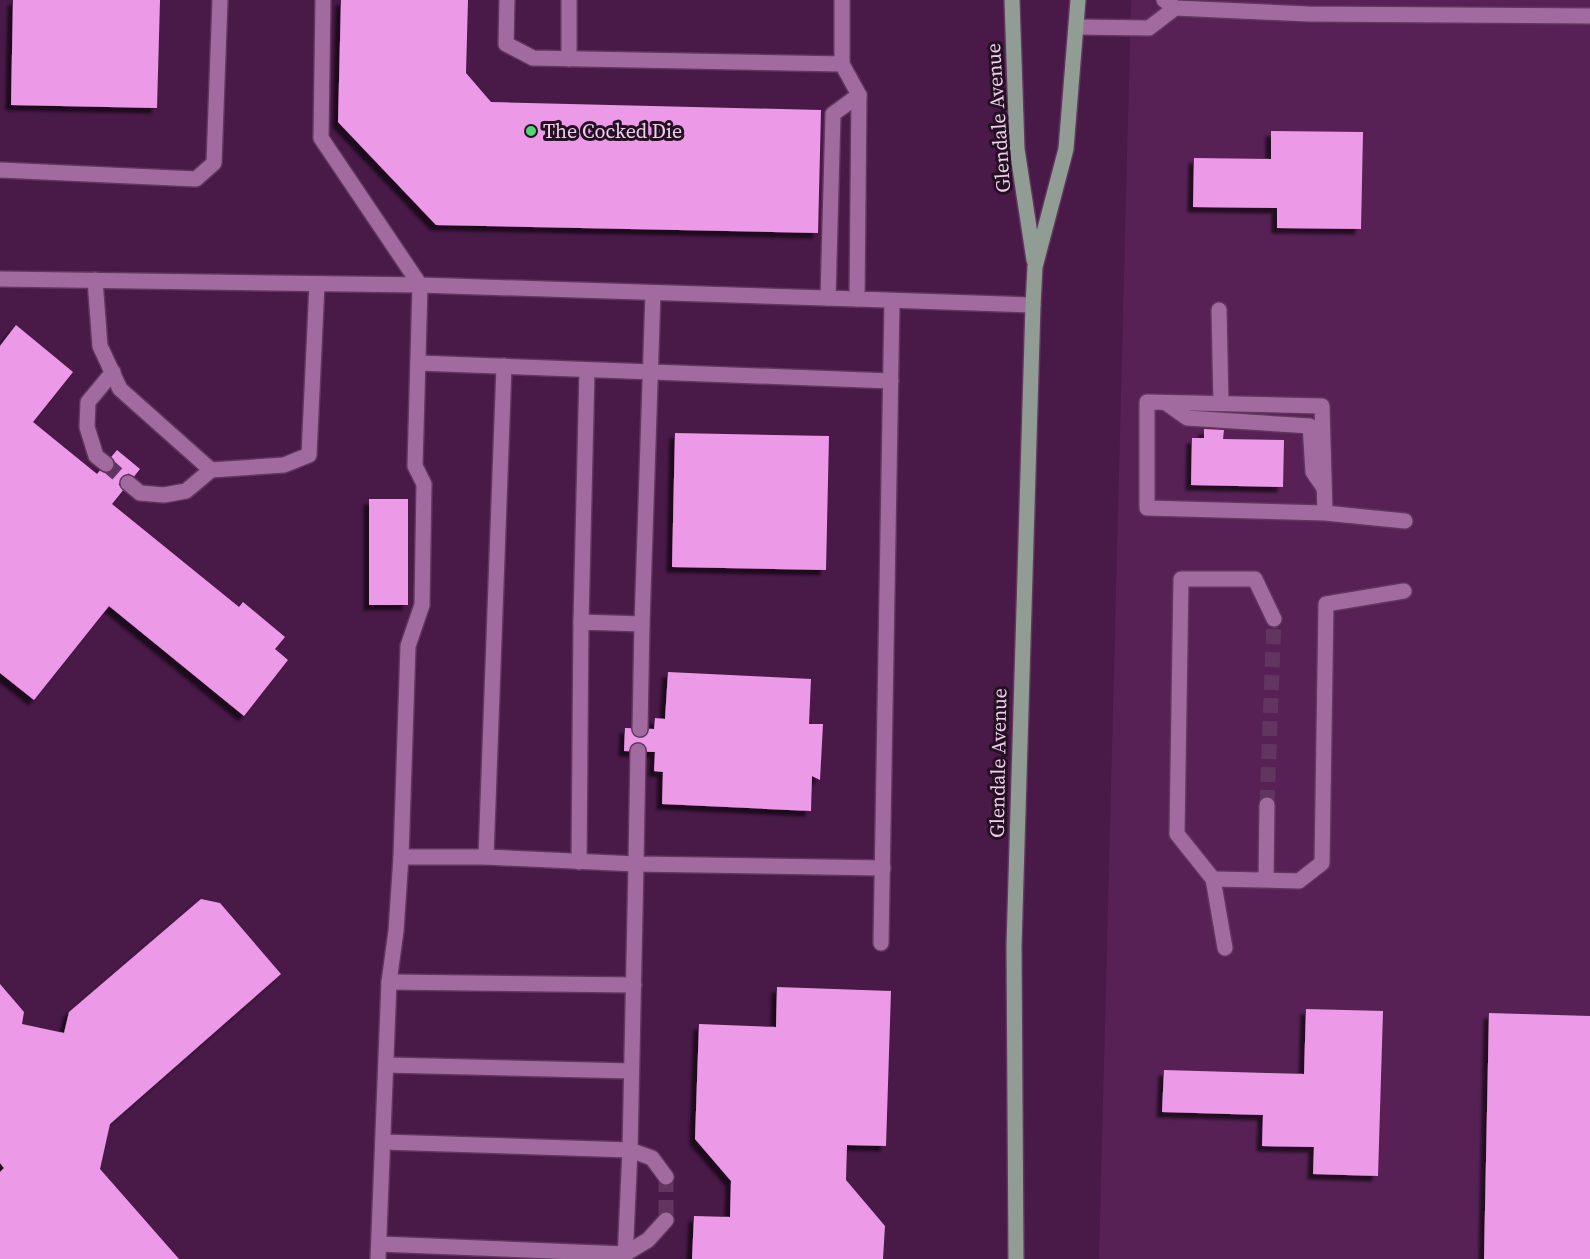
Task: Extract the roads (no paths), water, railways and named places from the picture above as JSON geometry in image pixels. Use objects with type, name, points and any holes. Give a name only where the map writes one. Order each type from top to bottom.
[{"type":"main road","name":"Glendale Avenue","points":[[1012,0],[1017,148],[1035,267],[1014,946],[1016,1259]]},
{"type":"main road","name":"Glendale Avenue","points":[[1035,267],[1066,149],[1078,0]]},
{"type":"lane","points":[[0,170],[196,179],[213,163],[220,0]]},
{"type":"lane","points":[[323,0],[321,138],[420,285],[415,466],[424,484],[422,605],[408,646],[401,856],[396,932],[389,982],[379,1251],[625,1256],[648,1240],[666,1220]]},
{"type":"lane","points":[[507,0],[506,44],[533,58],[842,64]]},
{"type":"lane","points":[[569,0],[569,59]]},
{"type":"lane","points":[[842,0],[842,64],[859,95],[856,299]]},
{"type":"lane","points":[[1076,27],[1149,28],[1170,4],[1590,16]]},
{"type":"lane","points":[[828,298],[833,114],[859,95]]},
{"type":"lane","points":[[0,279],[420,285],[1033,305]]},
{"type":"lane","points":[[95,280],[100,346],[120,389],[211,470]]},
{"type":"lane","points":[[129,483],[140,493],[164,495],[186,490],[211,470],[284,465],[309,455],[317,284]]},
{"type":"lane","points":[[640,729],[653,293]]},
{"type":"lane","points":[[881,943],[892,301]]},
{"type":"lane","points":[[1219,310],[1221,403]]},
{"type":"lane","points":[[418,363],[891,381]]},
{"type":"lane","points":[[486,856],[504,366]]},
{"type":"lane","points":[[579,862],[581,622],[587,370]]},
{"type":"lane","points":[[106,464],[96,456],[87,428],[88,402],[113,372]]},
{"type":"lane","points":[[1325,513],[1322,406],[1147,402],[1147,508],[1325,513],[1405,521]]},
{"type":"lane","points":[[1166,403],[1187,418],[1310,426],[1313,472],[1324,488]]},
{"type":"lane","points":[[1225,948],[1213,879],[1177,834],[1181,579],[1255,579],[1274,619]]},
{"type":"lane","points":[[1213,879],[1299,881],[1322,863],[1326,604],[1404,591]]},
{"type":"lane","points":[[581,622],[642,624]]},
{"type":"lane","points":[[625,1256],[630,1150],[638,752]]},
{"type":"lane","points":[[1266,879],[1267,805]]},
{"type":"lane","points":[[401,856],[486,856],[636,864],[882,868]]},
{"type":"lane","points":[[389,982],[634,985]]},
{"type":"lane","points":[[386,1065],[632,1071]]},
{"type":"lane","points":[[382,1142],[630,1150],[652,1158],[666,1177]]},
{"type":"tunnel","points":[[106,464],[128,483]]},
{"type":"tunnel","points":[[1267,805],[1274,619]]},
{"type":"tunnel","points":[[666,1177],[666,1220]]},
{"type":"place","name":"The Cocked Die","points":[[531,131]]}]
